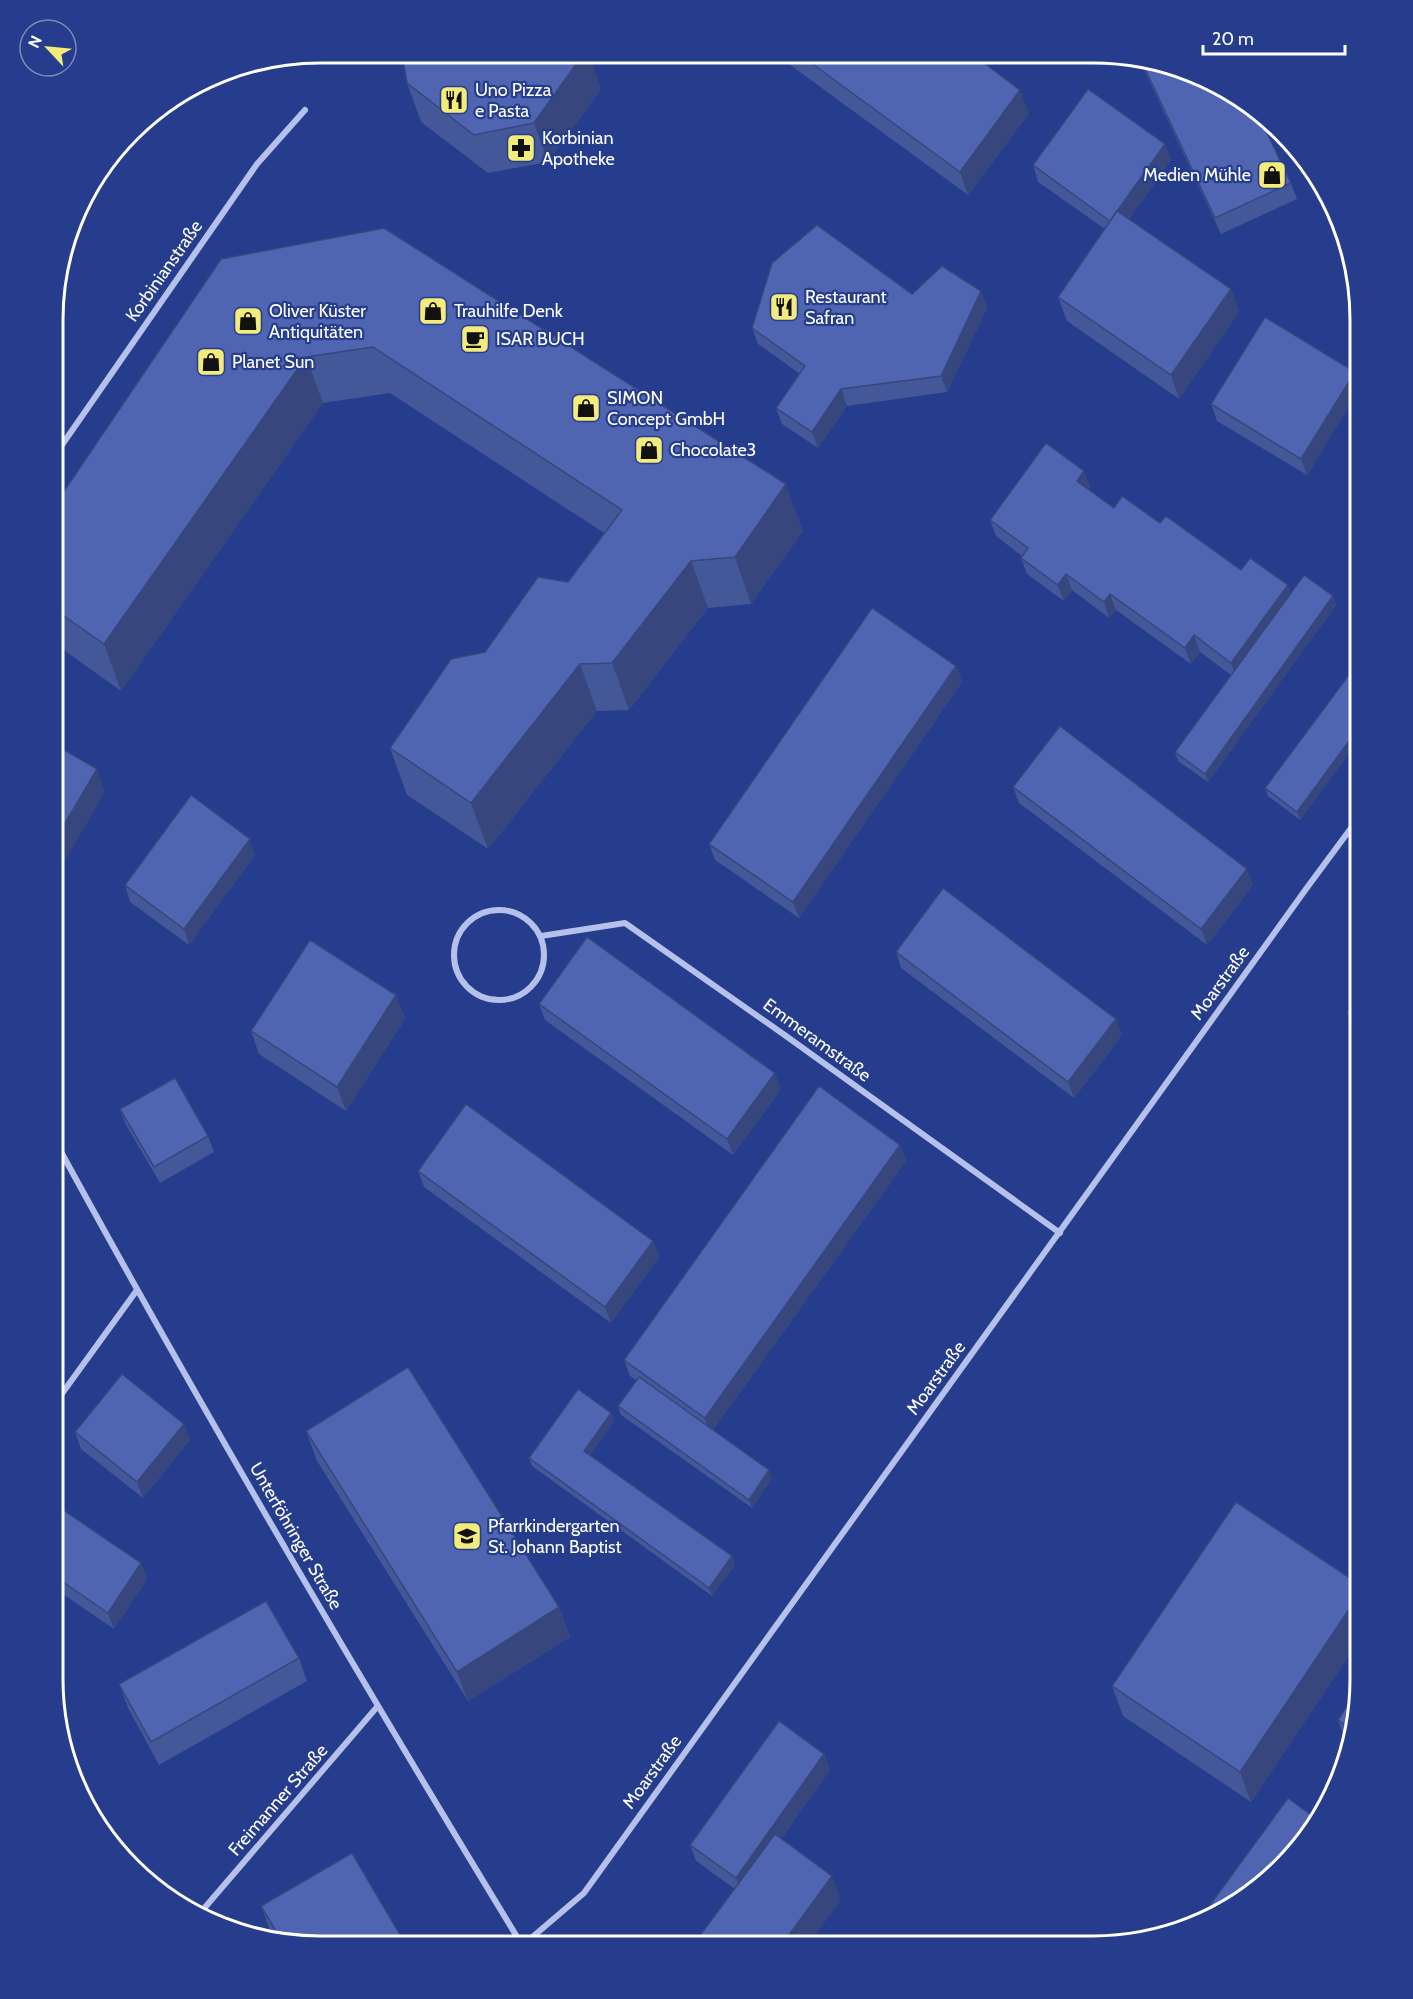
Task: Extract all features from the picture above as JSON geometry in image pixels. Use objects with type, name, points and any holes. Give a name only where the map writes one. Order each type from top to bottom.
[{"type":"street","name":"Korbinianstraße","points":[[63,443],[257,164],[305,110]]},
{"type":"street","name":"Moarstraße","points":[[534,1936],[584,1893],[1350,830]]},
{"type":"street","points":[[492,910],[507,910],[521,915],[533,924],[541,936],[544,951],[543,966],[537,980],[526,991],[513,998],[498,1000],[483,997],[470,990],[460,978],[454,964],[454,949],[458,935],[466,923],[478,914],[492,910]]},
{"type":"street","name":"Emmeramstraße","points":[[541,936],[625,923],[777,1029],[1060,1233]]},
{"type":"street","name":"Unterföhringer Straße","points":[[63,1155],[136,1290],[377,1707],[517,1936]]},
{"type":"street","points":[[63,1392],[136,1290]]},
{"type":"street","name":"Freimanner Straße","points":[[205,1908],[377,1707]]},
{"type":"building","points":[[404,63],[577,63],[534,123],[474,135],[407,83]]},
{"type":"building","points":[[811,63],[984,63],[1020,90],[960,172]]},
{"type":"building","points":[[1145,68],[1191,83],[1221,97],[1249,116],[1266,130],[1291,183],[1215,218]]},
{"type":"building","points":[[1088,89],[1165,144],[1110,221],[1033,165]]},
{"type":"building","points":[[1117,211],[1231,289],[1171,375],[1058,297]]},
{"type":"building","points":[[817,225],[912,294],[942,266],[981,291],[941,376],[841,389],[812,432],[776,408],[805,366],[752,328],[772,263]]},
{"type":"building","points":[[384,228],[786,484],[735,557],[691,561],[612,663],[580,664],[471,803],[390,748],[451,659],[485,652],[538,577],[568,582],[622,510],[373,347],[306,357],[104,644],[63,615],[63,493],[221,259]]},
{"type":"building","points":[[1265,317],[1350,369],[1350,380],[1301,459],[1211,404]]},
{"type":"building","points":[[1046,443],[1084,471],[1077,481],[1114,508],[1122,496],[1160,523],[1166,516],[1241,570],[1250,558],[1288,585],[1231,663],[1194,635],[1185,648],[1110,594],[1104,602],[1066,574],[1058,585],[1021,558],[1028,548],[990,520]]},
{"type":"building","points":[[1304,575],[1333,596],[1205,774],[1175,752]]},
{"type":"building","points":[[872,608],[956,666],[793,902],[709,844]]},
{"type":"building","points":[[1350,673],[1350,740],[1297,812],[1265,788]]},
{"type":"building","points":[[1060,726],[1247,869],[1201,929],[1013,787]]},
{"type":"building","points":[[63,749],[97,769],[63,827]]},
{"type":"building","points":[[191,795],[250,839],[184,929],[125,885]]},
{"type":"building","points":[[943,888],[1116,1019],[1068,1082],[896,952]]},
{"type":"building","points":[[587,937],[775,1073],[727,1139],[539,1004]]},
{"type":"building","points":[[310,940],[396,995],[337,1087],[251,1031]]},
{"type":"building","points":[[175,1078],[208,1136],[154,1167],[120,1109]]},
{"type":"building","points":[[819,1086],[900,1145],[705,1418],[624,1360]]},
{"type":"building","points":[[466,1104],[653,1241],[605,1307],[418,1171]]},
{"type":"building","name":"Pfarrkindergarten St. Johann Baptist","points":[[408,1367],[559,1607],[457,1672],[306,1431]]},
{"type":"building","points":[[122,1374],[184,1424],[137,1482],[75,1432]]},
{"type":"building","points":[[639,1377],[769,1470],[749,1500],[618,1406]]},
{"type":"building","points":[[578,1389],[611,1413],[584,1451],[732,1556],[709,1588],[529,1458]]},
{"type":"building","points":[[1236,1502],[1350,1578],[1350,1608],[1240,1772],[1112,1686]]},
{"type":"building","points":[[63,1510],[141,1563],[108,1613],[63,1582]]},
{"type":"building","points":[[266,1601],[299,1658],[151,1742],[119,1684]]},
{"type":"building","points":[[1348,1704],[1346,1725],[1338,1720]]},
{"type":"building","points":[[779,1721],[824,1754],[736,1878],[690,1845]]},
{"type":"building","points":[[1288,1798],[1311,1815],[1275,1861],[1236,1893],[1208,1908]]},
{"type":"building","points":[[775,1834],[832,1876],[788,1936],[700,1936]]},
{"type":"building","points":[[352,1853],[401,1936],[320,1936],[277,1932],[261,1906]]},
{"type":"place","name":"Uno Pizza e Pasta","points":[[454,100]]},
{"type":"place","name":"Korbinian Apotheke","points":[[521,148]]},
{"type":"place","name":"Medien Mühle","points":[[1272,175]]},
{"type":"place","name":"Restaurant Safran","points":[[784,307]]},
{"type":"place","name":"Trauhilfe Denk","points":[[433,311]]},
{"type":"place","name":"Oliver Küster Antiquitäten","points":[[248,321]]},
{"type":"place","name":"ISAR BUCH","points":[[475,339]]},
{"type":"place","name":"Planet Sun","points":[[211,362]]},
{"type":"place","name":"SIMON Concept GmbH","points":[[586,408]]},
{"type":"place","name":"Chocolate3","points":[[649,450]]},
{"type":"place","name":"Pfarrkindergarten St. Johann Baptist","points":[[467,1536]]}]
